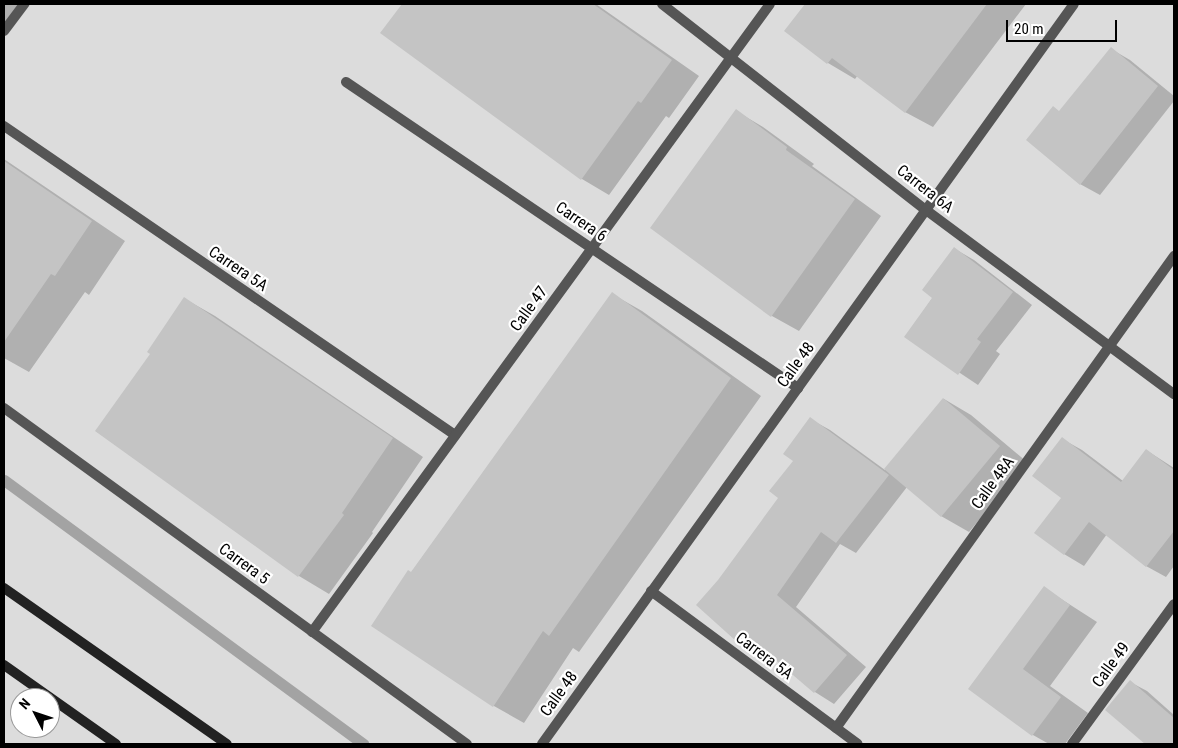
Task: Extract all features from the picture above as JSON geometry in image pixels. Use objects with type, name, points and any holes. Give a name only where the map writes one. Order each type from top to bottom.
[{"type":"main road","points":[[4,588],[227,744]]},
{"type":"main road","points":[[4,665],[116,744]]},
{"type":"street","points":[[4,31],[24,4]]},
{"type":"street","name":"Carrera 6A","points":[[662,4],[732,56],[926,210],[1174,394]]},
{"type":"street","name":"Calle 47","points":[[312,632],[770,4]]},
{"type":"street","name":"Calle 48","points":[[542,744],[1074,4]]},
{"type":"street","name":"Carrera 6","points":[[346,82],[798,388]]},
{"type":"street","name":"Carrera 5A","points":[[4,126],[455,436]]},
{"type":"street","name":"Calle 48A","points":[[836,728],[1174,256]]},
{"type":"street","name":"Carrera 5","points":[[4,408],[467,744]]},
{"type":"street","name":"Carrera 5A","points":[[652,591],[858,744]]},
{"type":"street","name":"Calle 49","points":[[1072,744],[1174,604]]},
{"type":"shaded area","points":[[4,4],[1174,4],[1174,744],[4,744]]},
{"type":"building","points":[[402,4],[593,4],[672,60],[641,103],[638,101],[581,180],[380,33]]},
{"type":"building","points":[[805,4],[987,4],[905,113],[832,58],[827,64],[784,31]]},
{"type":"building","points":[[1111,47],[1158,86],[1080,185],[1026,140],[1053,106],[1059,111]]},
{"type":"building","points":[[736,109],[787,147],[786,150],[855,199],[771,317],[650,228]]},
{"type":"building","points":[[4,161],[92,221],[55,276],[51,274],[4,342]]},
{"type":"building","points":[[954,247],[1013,292],[977,339],[981,342],[958,375],[904,337],[932,298],[922,290]]},
{"type":"building","points":[[612,292],[731,378],[549,636],[543,631],[493,707],[371,626],[408,570],[411,572]]},
{"type":"building","points":[[184,297],[393,438],[342,513],[344,515],[298,577],[95,431],[150,354],[147,352]]},
{"type":"building","points":[[943,398],[1000,446],[941,517],[884,469]]},
{"type":"building","points":[[810,417],[889,475],[836,543],[821,532],[777,595],[847,655],[814,693],[744,633],[736,641],[696,605],[718,580],[778,498],[769,491],[793,461],[783,454]]},
{"type":"building","points":[[1062,437],[1121,482],[1146,449],[1174,470],[1174,531],[1146,567],[1089,522],[1064,555],[1034,533],[1061,498],[1032,476]]},
{"type":"building","points":[[1044,586],[1070,605],[1023,669],[1061,697],[1032,736],[968,689]]},
{"type":"building","points":[[1130,680],[1174,718],[1174,744],[1145,744],[1105,710]]},
{"type":"waterway","points":[[4,480],[364,744]]}]
